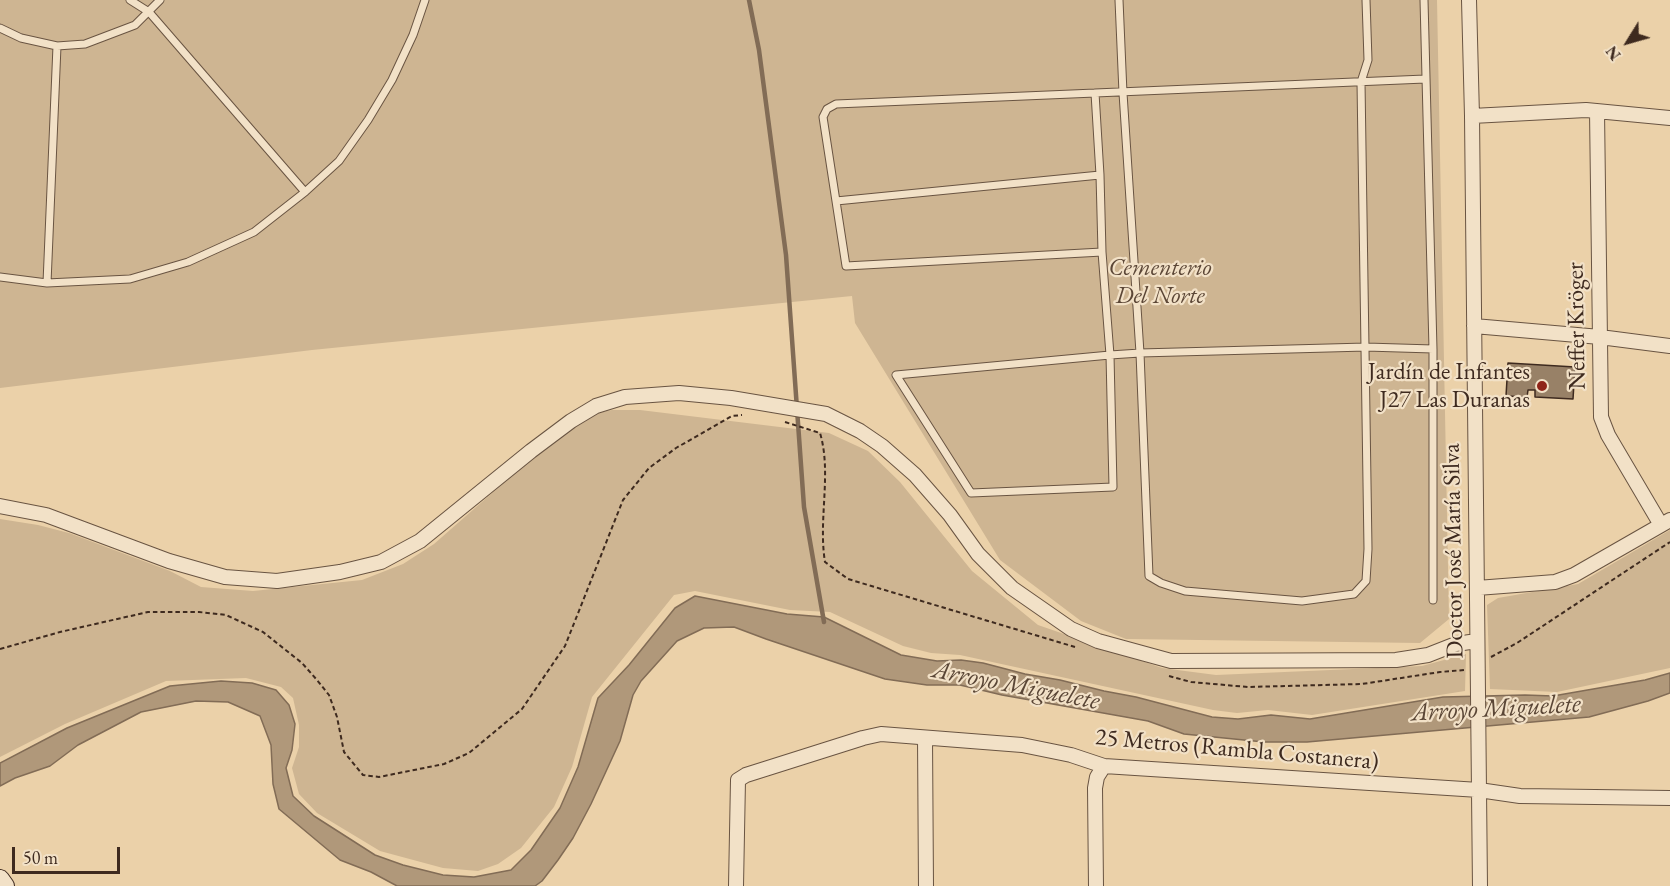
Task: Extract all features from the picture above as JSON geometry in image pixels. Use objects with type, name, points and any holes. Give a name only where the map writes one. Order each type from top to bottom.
[{"type":"street","name":"Doctor José María Silva","points":[[1469,0],[1480,886]]},
{"type":"street","points":[[1472,116],[1597,111],[1670,117]]},
{"type":"street","name":"Neffer Kröger","points":[[1597,111],[1601,417],[1608,435],[1665,522]]},
{"type":"street","points":[[1474,326],[1600,337],[1670,346]]},
{"type":"street","points":[[0,506],[46,515],[169,561],[225,577],[277,582],[340,572],[381,562],[420,541],[531,451],[571,421],[596,406],[625,397],[679,393],[757,402],[826,414],[860,431],[915,474],[950,515],[978,554],[1012,588],[1071,629],[1098,641],[1171,661],[1182,661],[1396,660],[1428,655],[1456,644],[1477,640]]},
{"type":"street","points":[[1477,588],[1555,582],[1574,575],[1665,522]]},
{"type":"street","name":"25 Metros (Rambla Costanera)","points":[[736,886],[738,780],[746,774],[881,734],[1022,745],[1071,755],[1104,766],[1479,790],[1540,797],[1670,798]]},
{"type":"street","points":[[925,738],[926,886]]},
{"type":"street","points":[[1096,886],[1095,788],[1097,777],[1104,766]]},
{"type":"street","points":[[0,879],[5,886]]},
{"type":"lane","points":[[130,0],[149,12],[305,192]]},
{"type":"lane","points":[[0,28],[21,38],[57,46],[85,44],[135,25],[159,0]]},
{"type":"lane","points":[[0,277],[47,283],[130,279],[188,262],[254,232],[305,192],[339,161],[368,120],[392,80],[413,35],[425,0]]},
{"type":"lane","points":[[1119,0],[1140,353],[1149,576],[1161,583],[1185,591],[1302,601],[1353,594],[1366,581],[1368,549],[1366,347],[1361,82],[1368,60],[1366,0]]},
{"type":"lane","points":[[1424,0],[1433,349],[1433,600]]},
{"type":"lane","points":[[47,283],[57,46]]},
{"type":"lane","points":[[1102,252],[846,266],[823,117],[827,109],[836,104],[1425,79]]},
{"type":"lane","points":[[1095,93],[1102,252],[1110,355],[1113,487],[970,493],[896,375],[920,372],[1110,355],[1140,353],[1366,347],[1433,349]]},
{"type":"lane","points":[[836,201],[1100,175]]},
{"type":"path","points":[[0,649],[60,632],[148,612],[199,612],[226,615],[263,632],[302,663],[318,680],[329,695],[337,717],[344,752],[363,775],[379,777],[444,764],[469,753],[522,709],[565,646],[623,500],[650,468],[676,448],[732,416],[743,415]]},
{"type":"path","points":[[782,422],[820,433],[825,448],[821,540],[825,561],[848,579],[1080,649]]},
{"type":"path","points":[[1168,675],[1191,682],[1248,687],[1362,684],[1468,670],[1517,643],[1670,542]]},
{"type":"green space","name":"Cementerio Del Norte","points":[[0,0],[1437,0],[1449,619],[1420,643],[1126,639],[1081,621],[1000,560],[855,323],[852,296],[312,350],[0,388]]},
{"type":"green space","points":[[612,410],[640,410],[829,433],[868,451],[900,482],[972,571],[1038,625],[1162,668],[1216,675],[1422,666],[1466,654],[1465,691],[1312,715],[1268,710],[1237,713],[1213,710],[960,655],[931,653],[903,646],[830,612],[790,610],[695,591],[674,595],[592,697],[572,767],[554,807],[521,848],[498,864],[478,871],[443,868],[380,851],[317,813],[299,794],[292,768],[299,747],[299,725],[293,698],[281,687],[246,678],[166,681],[65,724],[0,757],[0,519],[69,533],[170,571],[201,587],[253,591],[362,580],[403,564],[434,544],[580,416]]},
{"type":"green space","points":[[1670,530],[1670,668],[1557,692],[1490,689],[1487,605],[1498,598],[1578,584]]},
{"type":"water","name":"Arroyo Miguelete","points":[[695,596],[787,614],[824,617],[901,655],[937,661],[961,660],[983,663],[1136,697],[1212,717],[1238,719],[1271,715],[1310,719],[1443,697],[1553,696],[1645,680],[1670,673],[1670,693],[1589,717],[1307,742],[1264,742],[1184,734],[1148,721],[1002,695],[960,685],[927,685],[885,679],[734,627],[704,628],[677,641],[641,681],[633,695],[620,741],[591,804],[558,860],[542,881],[535,886],[397,886],[371,872],[340,860],[279,809],[273,784],[271,745],[260,716],[228,702],[196,701],[141,712],[78,745],[50,766],[15,778],[0,786],[0,763],[67,728],[170,686],[221,681],[252,683],[276,690],[289,705],[295,724],[292,750],[286,768],[293,796],[314,816],[375,855],[403,865],[443,875],[474,877],[511,870],[531,850],[560,808],[578,767],[598,698],[629,665],[675,608]]},
{"type":"building","points":[[1508,363],[1575,367],[1573,399],[1535,397],[1535,390],[1528,390],[1527,397],[1506,396]]},
{"type":"waterway","points":[[749,0],[759,50],[786,255],[804,507],[824,622]]},
{"type":"place","name":"Jardín de Infantes J27 Las Duranas","points":[[1542,386]]}]
